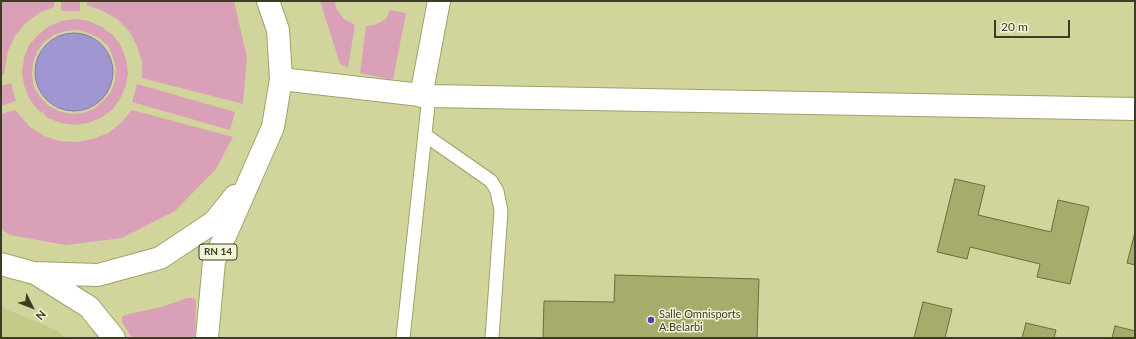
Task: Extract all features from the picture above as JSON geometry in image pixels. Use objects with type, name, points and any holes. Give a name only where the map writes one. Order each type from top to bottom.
[{"type":"main road","points":[[1,264],[34,273],[98,275],[160,258],[214,222],[254,171],[273,127],[281,79],[278,30],[268,1]]},
{"type":"main road","points":[[425,96],[439,1]]},
{"type":"main road","points":[[281,79],[425,96],[1135,109]]},
{"type":"main road","name":"RN 14","points":[[207,338],[214,261],[254,171]]},
{"type":"main road","points":[[34,273],[89,307],[114,338]]},
{"type":"lane","points":[[403,338],[426,135],[425,96]]},
{"type":"lane","points":[[426,135],[491,182],[496,190],[501,211],[492,338]]},
{"type":"shaded area","points":[[1,1],[54,1],[54,7],[39,13],[26,23],[15,36],[8,51],[4,74],[1,75]]},
{"type":"shaded area","points":[[61,1],[80,1],[80,11],[61,11]]},
{"type":"shaded area","points":[[87,1],[234,1],[247,58],[243,104],[142,78],[142,62],[137,46],[129,31],[117,19],[103,11],[87,5]]},
{"type":"shaded area","points":[[320,1],[335,1],[336,8],[344,19],[355,25],[348,68],[340,64]]},
{"type":"shaded area","points":[[390,10],[406,13],[393,80],[360,73],[366,26],[375,25],[386,19]]},
{"type":"shaded area","points":[[75,19],[89,21],[102,27],[113,35],[121,46],[126,59],[128,73],[126,86],[120,99],[112,110],[101,118],[88,123],[75,125],[61,123],[48,118],[43,114],[46,109],[42,113],[37,109],[29,98],[24,85],[22,72],[24,58],[29,45],[49,26],[62,21]],"holes":[[[77,30],[99,38],[108,46],[113,57],[116,69],[115,81],[111,92],[94,109],[83,113],[71,114],[59,111],[49,106],[40,97],[34,87],[32,75],[33,63],[37,52],[44,42],[54,35],[65,31]]]},
{"type":"shaded area","points":[[74,33],[89,36],[96,40],[106,50],[110,57],[113,72],[110,87],[106,94],[96,104],[89,108],[74,111],[59,108],[52,104],[42,94],[38,87],[35,72],[38,57],[42,50],[52,40],[59,36]]},
{"type":"shaded area","points":[[11,83],[16,101],[1,106],[1,86]]},
{"type":"shaded area","points":[[137,84],[235,112],[230,130],[132,102]]},
{"type":"shaded area","points":[[15,110],[30,127],[44,136],[60,141],[76,142],[93,139],[108,133],[121,123],[132,110],[233,137],[216,169],[175,211],[122,238],[66,245],[10,235],[1,229],[1,114]]},
{"type":"shaded area","points":[[187,298],[193,298],[196,300],[195,338],[132,338],[122,322],[122,317],[125,315],[162,307]]},
{"type":"shaded area","points":[[1,307],[56,330],[66,338],[1,338]]},
{"type":"building","points":[[955,179],[985,186],[978,215],[1051,232],[1058,200],[1089,207],[1070,284],[1037,277],[1040,264],[970,247],[967,259],[937,252]]},
{"type":"building","points":[[1135,232],[1135,265],[1127,263]]},
{"type":"building","name":"Salle Omnisports A.Belarbi","points":[[615,275],[759,279],[757,338],[543,338],[544,301],[614,302]]},
{"type":"building","points":[[923,302],[952,309],[945,338],[914,338]]},
{"type":"building","points":[[1026,323],[1056,330],[1054,338],[1022,338]]},
{"type":"building","points":[[1115,326],[1135,331],[1135,338],[1112,338]]},
{"type":"place","name":"Salle Omnisports A.Belarbi","points":[[651,320]]}]
